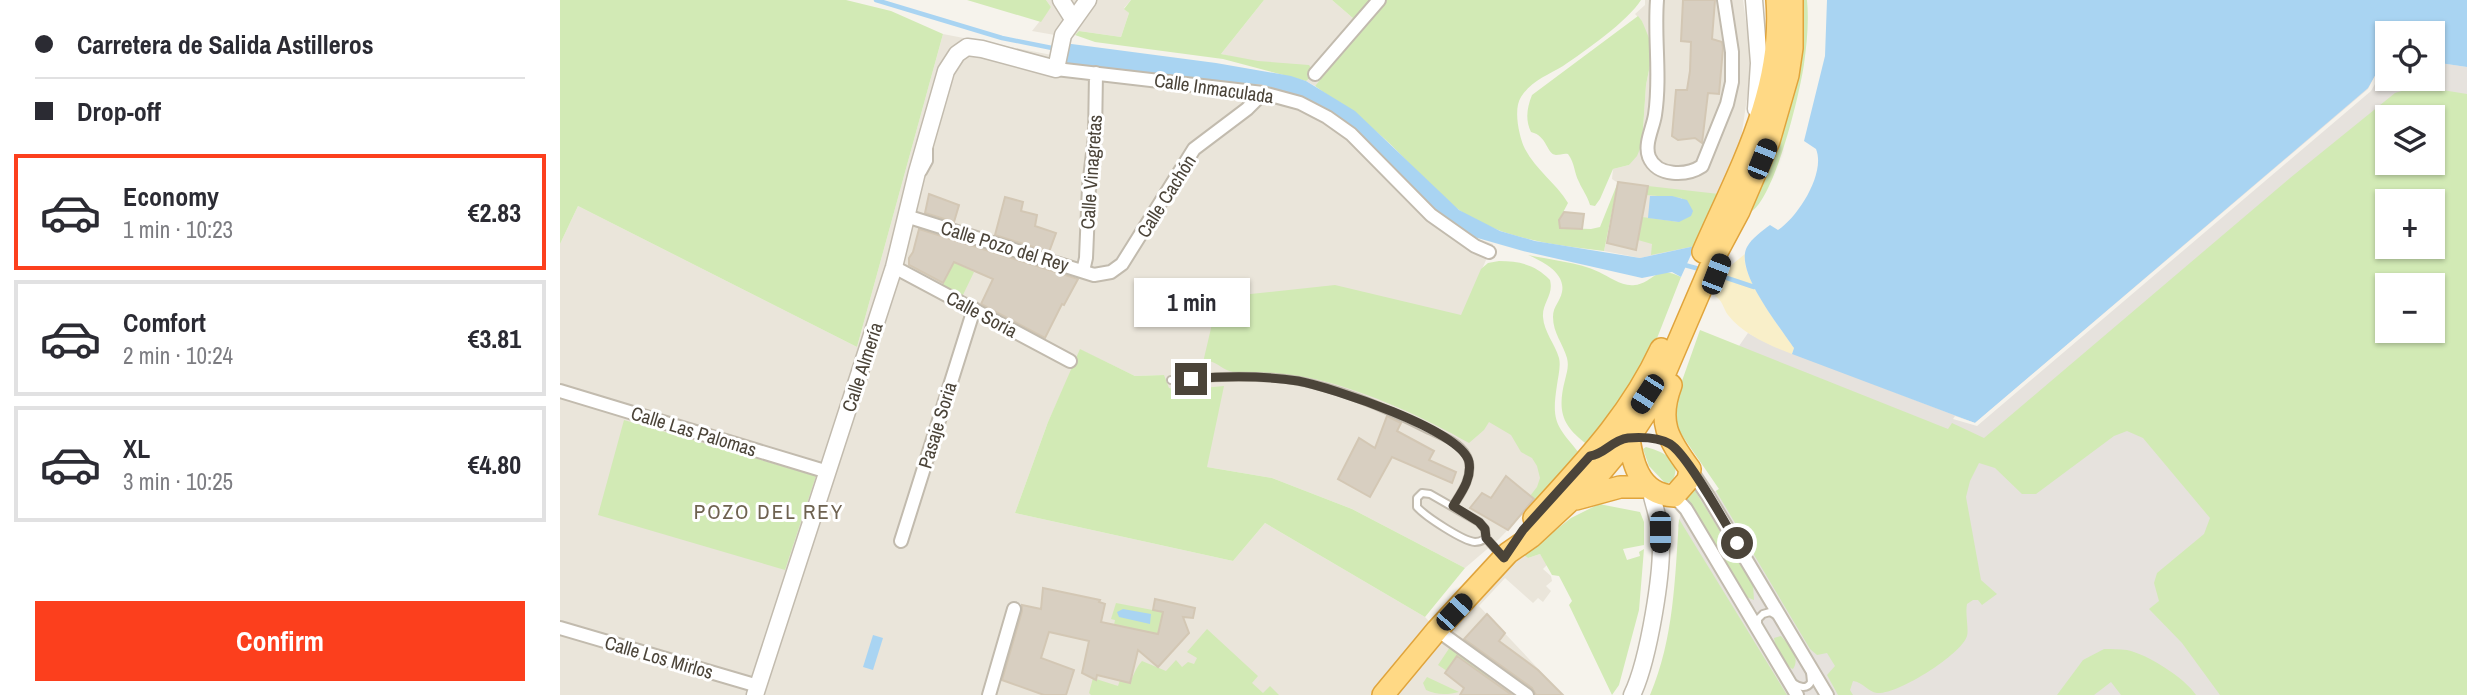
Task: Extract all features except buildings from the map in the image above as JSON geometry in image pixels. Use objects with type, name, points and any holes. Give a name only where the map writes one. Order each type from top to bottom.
[{"type":"highway","points":[[1383,695],[1437,630],[1506,556],[1599,474],[1629,438],[1652,403],[1714,253],[1762,114],[1773,73],[1779,20],[1777,0]]},
{"type":"highway","points":[[1714,253],[1735,220],[1769,142],[1780,107],[1792,48],[1792,0]]},
{"type":"highway","points":[[1506,556],[1523,530],[1632,405],[1651,370],[1682,332]]},
{"type":"highway","points":[[1571,500],[1620,487],[1648,488],[1672,497],[1688,480],[1690,469],[1673,446],[1665,427],[1664,410],[1682,332]]},
{"type":"highway","points":[[1648,488],[1634,463],[1628,430],[1630,421],[1647,394],[1651,370]]},
{"type":"highway","points":[[1590,456],[1599,455],[1612,444],[1629,438],[1654,439],[1673,446]]},
{"type":"street","points":[[1061,0],[1073,19]]},
{"type":"street","points":[[1056,67],[1060,43],[1073,19],[1088,0]]},
{"type":"street","points":[[1315,74],[1379,0]]},
{"type":"street","points":[[1657,0],[1656,113],[1647,147],[1648,156],[1661,169],[1680,173],[1702,166],[1727,104],[1732,82],[1732,62],[1724,0]]},
{"type":"street","points":[[1746,159],[1756,108],[1759,63],[1754,0]]},
{"type":"street","name":"Calle Inmaculada","points":[[971,47],[1056,67],[1263,93],[1300,103],[1351,134],[1431,215],[1475,246],[1489,252]]},
{"type":"street","name":"Calle Almería","points":[[757,690],[894,267],[926,138],[946,71],[960,51],[971,47]]},
{"type":"street","name":"Calle Vinagretas","points":[[1083,271],[1095,137],[1096,73]]},
{"type":"street","name":"Calle Cachón","points":[[1104,274],[1122,264],[1194,149],[1247,110],[1263,93]]},
{"type":"street","name":"Calle Pozo del Rey","points":[[906,216],[1094,275],[1104,274]]},
{"type":"street","name":"Calle Soria","points":[[894,267],[1070,361]]},
{"type":"street","name":"Pasaje Soria","points":[[901,541],[974,310]]},
{"type":"street","name":"Calle Las Palomas","points":[[560,391],[828,472]]},
{"type":"street","points":[[1690,469],[1709,496],[1827,695]]},
{"type":"street","points":[[1648,488],[1660,532]]},
{"type":"street","points":[[1632,695],[1649,636],[1657,586],[1660,532],[1672,497],[1686,509],[1797,695]]},
{"type":"street","points":[[989,695],[1014,610]]},
{"type":"street","name":"Calle Los Mirlos","points":[[560,628],[757,690]]},
{"type":"street","points":[[1437,630],[1527,695]]},
{"type":"lane","points":[[1171,380],[1203,378],[1297,381],[1391,410],[1455,443],[1465,453],[1469,460],[1468,480],[1453,506]]},
{"type":"lane","points":[[1486,538],[1479,542],[1469,540],[1424,514],[1417,507],[1419,496],[1425,493],[1479,522],[1485,529],[1486,538],[1506,556]]},
{"type":"lane","points":[[1760,634],[1758,619],[1766,612],[1774,613],[1785,625]]},
{"type":"lane","points":[[1788,680],[1802,687],[1809,684],[1811,677],[1806,662]]},
{"type":"shaded area","points":[[1046,0],[1131,0],[1124,8],[1129,13],[1121,37],[1079,31],[1072,38],[1032,31],[1051,7]]},
{"type":"shaded area","points":[[1264,0],[1332,0],[1354,19],[1370,0],[1387,0],[1315,86],[1306,81],[1310,76],[1221,54]]},
{"type":"shaded area","points":[[1645,0],[1743,0],[1752,65],[1740,145],[1695,246],[1640,258],[1604,251],[1618,183],[1612,179],[1613,169],[1629,165],[1642,144],[1646,85],[1651,60],[1642,21],[1635,14],[1645,5]]},
{"type":"shaded area","points":[[943,34],[1062,57],[1274,84],[1315,99],[1467,235],[1493,244],[1462,315],[1550,486],[1499,539],[1465,568],[1352,509],[1272,478],[1207,467],[1181,390],[1168,388],[1163,375],[1135,376],[1081,350],[1048,422],[1015,513],[1233,561],[1265,523],[1425,617],[1437,630],[1517,546],[1528,558],[1540,554],[1547,565],[1543,569],[1551,576],[1552,581],[1546,586],[1551,591],[1543,602],[1538,598],[1533,603],[1505,578],[1479,606],[1563,695],[560,695],[560,244],[578,206],[857,347]]},
{"type":"shaded area","points":[[2445,64],[2467,67],[2467,695],[1758,695],[1678,526],[1681,512],[1719,489],[1739,346],[1748,333],[1769,344],[1975,423],[2375,75],[2375,91],[2445,91]]},
{"type":"green space","points":[[560,0],[846,0],[891,11],[943,34],[857,347],[578,206],[560,244]]},
{"type":"green space","points":[[967,0],[1046,0],[1051,7],[1041,22]]},
{"type":"green space","points":[[1131,0],[1264,0],[1221,54],[1258,61],[1309,65],[1315,74],[1306,81],[1223,59],[1095,42],[1075,35],[1079,31],[1121,37],[1129,13],[1124,9]]},
{"type":"green space","points":[[1332,0],[1370,0],[1354,19]]},
{"type":"green space","points":[[1387,0],[1641,0],[1605,35],[1530,87],[1521,97],[1517,109],[1519,130],[1525,149],[1568,203],[1559,220],[1561,228],[1600,227],[1618,182],[1604,251],[1525,238],[1479,222],[1451,204],[1371,127],[1315,86]]},
{"type":"green space","points":[[1801,0],[1807,0],[1808,24],[1797,98],[1768,189],[1749,213],[1769,168]]},
{"type":"green space","points":[[1638,16],[1649,38],[1651,60],[1646,85],[1642,144],[1629,165],[1613,169],[1600,199],[1595,206],[1590,205],[1568,154],[1553,154],[1541,137],[1531,132],[1527,118],[1529,104],[1532,95]]},
{"type":"green space","points":[[2445,90],[2467,94],[2467,695],[2220,695],[2182,643],[2149,609],[2159,601],[2154,583],[2157,573],[2204,534],[2210,518],[2143,438],[2127,431],[2114,436],[2036,494],[2022,494],[1995,468],[1979,463],[1966,497],[1981,580],[1997,594],[1982,605],[1978,600],[1967,604],[1968,629],[1962,644],[1941,663],[1913,681],[1899,688],[1877,693],[1853,681],[1850,690],[1853,695],[1838,695],[1827,675],[1835,666],[1827,653],[1817,655],[1810,649],[1716,491],[1719,489],[1679,431],[1675,413],[1677,395],[1700,330],[1948,429],[1952,423],[1984,438],[2375,109],[2375,175],[2445,175],[2445,105],[2380,105],[2402,91]]},
{"type":"green space","points":[[1648,186],[1719,194],[1695,246],[1651,255],[1652,244],[1638,240],[1642,217],[1679,222],[1682,198],[1646,195]]},
{"type":"green space","points":[[1528,255],[1582,266],[1630,285],[1641,284],[1666,272],[1681,277],[1652,351],[1636,381],[1588,445],[1572,431],[1562,409],[1568,361],[1553,317],[1562,285],[1552,269]]},
{"type":"green space","points":[[1499,261],[1527,265],[1550,280],[1543,317],[1560,361],[1555,398],[1556,416],[1561,430],[1580,454],[1536,501],[1530,496],[1540,478],[1537,466],[1532,458],[1521,452],[1511,435],[1489,422],[1469,443],[1396,407],[1319,380],[1233,372],[1209,361],[1201,371],[1219,294],[1241,295],[1335,285],[1461,315],[1481,269],[1488,263]]},
{"type":"green space","points":[[954,262],[974,272],[962,297],[942,286]]},
{"type":"green space","points":[[1080,349],[1135,376],[1164,375],[1169,388],[1181,390],[1224,386],[1207,467],[1272,478],[1352,509],[1465,568],[1425,617],[1265,523],[1233,561],[1015,513],[1048,422]]},
{"type":"green space","points":[[624,420],[816,476],[785,570],[598,515]]},
{"type":"green space","points":[[1646,447],[1670,458],[1675,468],[1672,481],[1666,484],[1649,466],[1643,449]]},
{"type":"green space","points":[[1694,489],[1753,585],[1754,600],[1744,596],[1686,500],[1686,493]]},
{"type":"green space","points":[[1599,504],[1640,512],[1644,522],[1644,545],[1623,549],[1627,560],[1640,556],[1639,552],[1644,549],[1639,610],[1619,685],[1612,695],[1569,605],[1572,601],[1559,576],[1552,575],[1540,554],[1528,558],[1524,555],[1571,518]]},
{"type":"green space","points":[[1679,519],[1787,695],[1650,695],[1669,630]]},
{"type":"green space","points":[[1116,603],[1163,612],[1158,634],[1114,625],[1115,620],[1111,619]]},
{"type":"green space","points":[[1207,629],[1258,676],[1252,683],[1263,693],[1270,686],[1279,695],[1089,693],[1093,678],[1118,686],[1120,680],[1130,683],[1142,661],[1166,671],[1176,660],[1182,667],[1188,662],[1194,664],[1197,658],[1187,652]]},
{"type":"green space","points":[[1781,636],[1795,656],[1793,669],[1783,660],[1776,647],[1774,638]]},
{"type":"green space","points":[[1450,647],[1490,676],[1484,686],[1438,665]]},
{"type":"green space","points":[[2104,649],[2127,650],[2145,656],[2175,674],[2196,695],[2121,695],[2111,682],[2094,695],[2057,695],[2083,660]]},
{"type":"green space","points":[[1427,677],[1459,692],[1442,694],[1426,690],[1423,683]]},
{"type":"sand","points":[[1745,254],[1745,264],[1755,288],[1794,348],[1792,354],[1749,334],[1734,322],[1715,296],[1729,267]]},
{"type":"water","points":[[1827,0],[2467,0],[2467,67],[2445,64],[2445,21],[2375,21],[2375,76],[2368,88],[1975,423],[1792,354],[1794,348],[1752,284],[1745,257],[1747,247],[1770,225],[1778,230],[1786,224],[1814,182],[1818,159],[1816,149],[1804,141],[1825,56]]},
{"type":"water","points":[[1064,43],[1216,63],[1306,81],[1355,111],[1459,210],[1500,231],[1535,241],[1640,258],[1695,246],[1681,277],[1672,272],[1642,278],[1523,251],[1467,235],[1451,225],[1302,98],[1264,85],[1061,65]]},
{"type":"water","points":[[1650,196],[1672,196],[1687,200],[1693,211],[1691,216],[1679,222],[1648,218]]},
{"type":"water","points":[[1123,609],[1151,614],[1150,624],[1119,617],[1117,612]]},
{"type":"water","points":[[873,635],[883,638],[873,670],[863,667]]},
{"type":"pier","points":[[2375,76],[2371,91],[1977,426],[1953,419],[1955,416],[1975,423],[2368,89]]},
{"type":"waterway","points":[[876,0],[1002,38],[1057,49]]},
{"type":"waterway","points":[[1681,264],[1703,270]]},
{"type":"waterway","points":[[1715,274],[1754,287]]},
{"type":"district","name":"POZO DEL REY","points":[[769,512]]},
{"type":"route","points":[[1191,379],[1297,381],[1318,386],[1391,410],[1455,443],[1469,460],[1469,468],[1468,480],[1453,506],[1479,522],[1485,529],[1486,538],[1504,558],[1523,530],[1590,456],[1599,455],[1619,440],[1629,438],[1654,439],[1673,446],[1709,496],[1737,543]]}]
